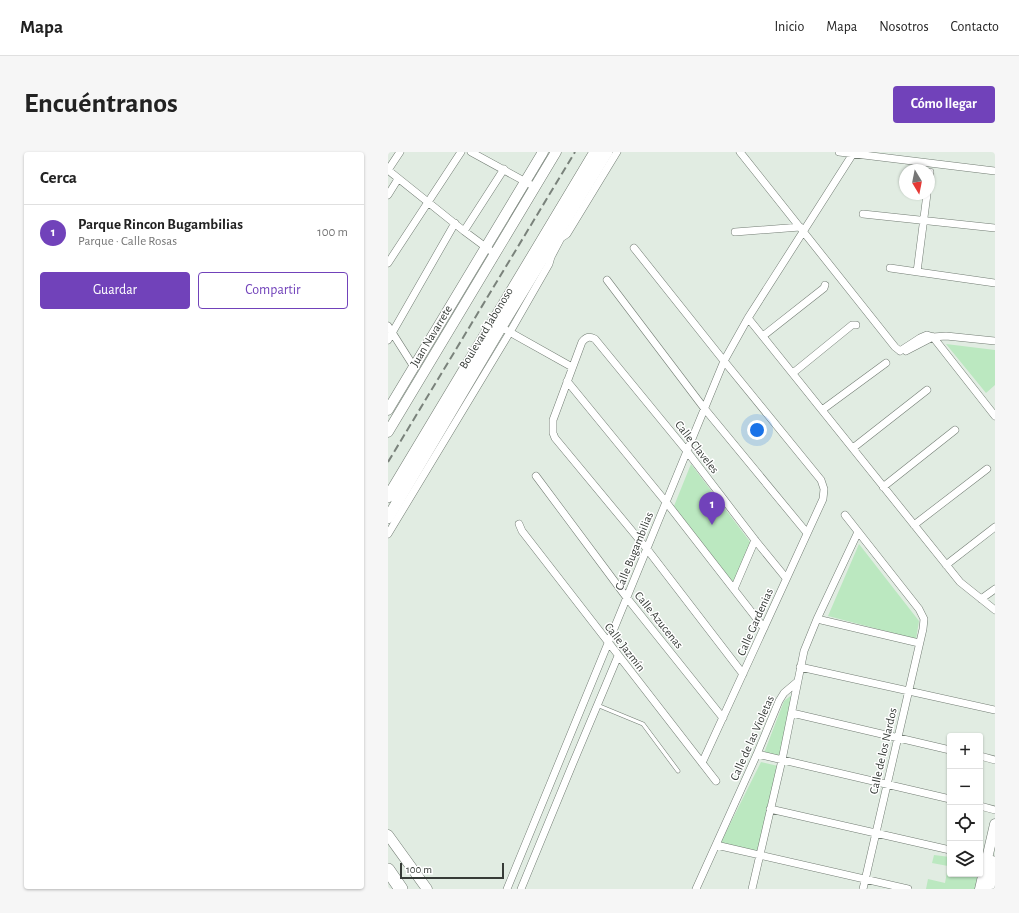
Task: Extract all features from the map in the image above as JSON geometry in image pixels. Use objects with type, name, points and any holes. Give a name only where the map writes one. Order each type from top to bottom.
[{"type":"highway","points":[[388,870],[401,889]]},
{"type":"main road","points":[[531,184],[544,152]]},
{"type":"main road","points":[[531,184],[556,152]]},
{"type":"main road","name":"Boulevard Jabonoso","points":[[388,518],[437,445],[490,356],[501,327],[595,152]]},
{"type":"main road","name":"Boulevard Jabonoso","points":[[388,496],[538,274],[607,152]]},
{"type":"main road","name":"Juan Navarrete","points":[[388,410],[487,247],[531,184]]},
{"type":"main road","name":"Juan Navarrete","points":[[388,432],[495,254],[531,184]]},
{"type":"main road","points":[[980,889],[995,824]]},
{"type":"main road","points":[[388,835],[427,889]]},
{"type":"main road","points":[[990,889],[995,866]]},
{"type":"street","points":[[400,152],[388,170],[495,254]]},
{"type":"street","points":[[388,263],[461,152]]},
{"type":"street","points":[[471,152],[531,184]]},
{"type":"street","points":[[553,246],[567,234],[617,152]]},
{"type":"street","points":[[740,152],[900,351],[908,350],[933,336],[946,336],[995,342]]},
{"type":"street","points":[[839,152],[995,171]]},
{"type":"street","name":"Calle Bugambilias","points":[[507,889],[647,549],[686,450],[724,361],[748,318],[802,230],[853,153]]},
{"type":"street","points":[[464,231],[504,169]]},
{"type":"street","points":[[388,195],[398,178]]},
{"type":"street","points":[[917,272],[927,200]]},
{"type":"street","points":[[863,214],[995,228]]},
{"type":"street","points":[[388,340],[455,223]]},
{"type":"street","points":[[735,232],[802,230]]},
{"type":"street","points":[[634,248],[724,361]]},
{"type":"street","points":[[890,268],[995,283]]},
{"type":"street","points":[[607,280],[704,408],[807,534]]},
{"type":"street","points":[[761,333],[824,288],[825,285]]},
{"type":"street","points":[[748,318],[960,582],[995,610]]},
{"type":"street","points":[[793,373],[852,325],[856,325]]},
{"type":"street","points":[[388,326],[414,367]]},
{"type":"street","points":[[501,327],[572,367],[553,420],[553,433],[647,549],[743,674]]},
{"type":"street","points":[[933,336],[995,416]]},
{"type":"street","name":"Calle Claveles","points":[[572,367],[585,338],[591,337],[595,339],[686,450],[786,578]]},
{"type":"street","name":"Calle Gardenias","points":[[702,763],[823,499],[824,489],[821,480],[724,361]]},
{"type":"street","points":[[822,410],[886,363]]},
{"type":"street","points":[[567,381],[666,502],[764,628]]},
{"type":"street","points":[[853,448],[927,390]]},
{"type":"street","points":[[883,487],[955,430]]},
{"type":"street","points":[[388,534],[437,445]]},
{"type":"street","points":[[914,526],[987,469]]},
{"type":"street","name":"Calle Azucenas","points":[[536,476],[627,598],[723,718]]},
{"type":"street","points":[[752,889],[782,760],[804,650],[858,532],[845,515]]},
{"type":"street","name":"Calle Jazmín","points":[[519,524],[522,531],[716,781]]},
{"type":"street","points":[[946,565],[995,527]]},
{"type":"street","name":"Calle de los Nardos","points":[[858,532],[919,609],[924,619],[923,629],[863,889]]},
{"type":"street","points":[[734,589],[755,540]]},
{"type":"street","points":[[981,599],[995,589]]},
{"type":"street","points":[[817,619],[919,643]]},
{"type":"street","points":[[521,889],[618,656]]},
{"type":"street","points":[[800,667],[995,710]]},
{"type":"street","name":"Calle de las Violetas","points":[[696,889],[757,754],[779,701],[784,693],[797,682]]},
{"type":"street","points":[[792,713],[947,749]]},
{"type":"street","points":[[757,754],[947,798]]},
{"type":"street","points":[[562,757],[573,763]]},
{"type":"street","points":[[983,757],[995,760]]},
{"type":"street","points":[[983,807],[995,810]]},
{"type":"street","points":[[770,809],[947,849]]},
{"type":"street","points":[[716,845],[908,889]]},
{"type":"lane","points":[[597,705],[643,724],[678,771]]},
{"type":"green space","points":[[946,344],[995,350],[995,385],[986,393]]},
{"type":"green space","points":[[691,464],[751,543],[733,583],[674,506]]},
{"type":"green space","points":[[859,544],[919,621],[916,639],[828,616]]},
{"type":"green space","points":[[793,694],[780,758],[764,753],[784,701]]},
{"type":"green space","points":[[761,762],[778,766],[758,852],[720,844]]},
{"type":"green space","points":[[934,855],[947,857],[947,866],[932,863]]},
{"type":"green space","points":[[947,872],[947,877],[980,877],[977,889],[926,889],[928,879],[945,883]]},
{"type":"railway","points":[[388,462],[575,152]]},
{"type":"place","name":"Parque Rincon Bugambilias","points":[[712,525]]}]
